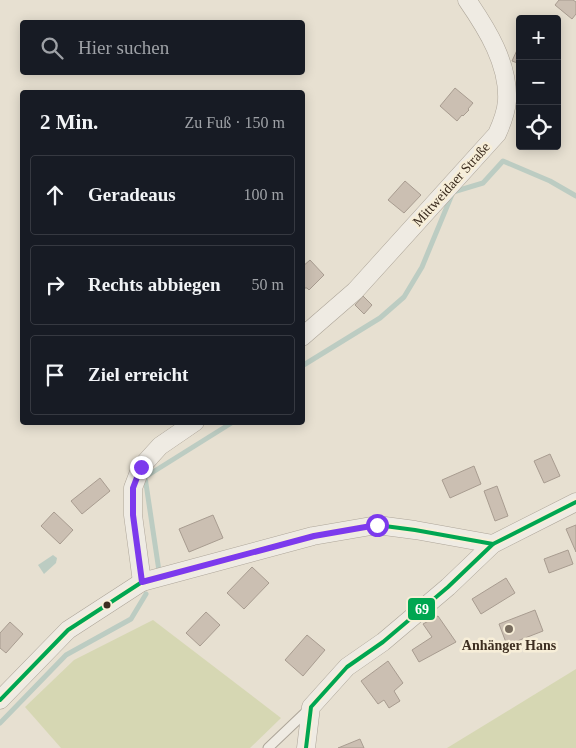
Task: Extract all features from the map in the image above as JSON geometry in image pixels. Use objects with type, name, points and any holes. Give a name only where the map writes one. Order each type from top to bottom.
[{"type":"street","name":"Mittweidaer Straße","points":[[305,334],[355,291],[497,134],[504,117],[507,102],[506,84],[500,57],[479,17],[466,0]]},
{"type":"street","points":[[142,582],[133,515],[133,488],[141,467],[160,446],[191,425]]},
{"type":"street","points":[[306,748],[311,707],[347,667],[383,642],[448,587],[492,544],[576,502]]},
{"type":"street","points":[[0,700],[68,630],[142,582],[314,536],[377,525],[492,544]]},
{"type":"lane","points":[[268,748],[311,707]]},
{"type":"green space","points":[[153,620],[281,718],[250,748],[61,748],[25,707],[74,660]]},
{"type":"green space","points":[[576,669],[576,748],[447,748]]},
{"type":"shaded area","points":[[53,555],[57,558],[56,563],[44,574],[38,565]]},
{"type":"building","points":[[559,0],[573,0],[576,2],[576,14],[572,19],[555,5]]},
{"type":"building","points":[[516,52],[516,62],[512,61]]},
{"type":"building","points":[[455,88],[473,103],[469,110],[457,121],[440,106]]},
{"type":"building","points":[[405,181],[421,195],[404,213],[388,200]]},
{"type":"building","points":[[310,260],[324,275],[309,290],[305,288],[305,264]]},
{"type":"building","points":[[363,296],[372,305],[364,314],[355,305]]},
{"type":"building","points":[[550,454],[560,476],[544,483],[534,461]]},
{"type":"building","points":[[474,466],[481,484],[450,498],[442,480]]},
{"type":"building","points":[[100,478],[110,491],[82,514],[71,501]]},
{"type":"building","points":[[497,486],[508,516],[495,521],[484,491]]},
{"type":"building","points":[[54,512],[73,530],[60,544],[41,526]]},
{"type":"building","points":[[213,515],[223,538],[189,552],[179,529]]},
{"type":"building","points":[[576,525],[576,552],[566,529]]},
{"type":"building","points":[[568,550],[573,564],[549,573],[544,559]]},
{"type":"building","points":[[252,567],[269,583],[244,609],[227,593]]},
{"type":"building","points":[[506,578],[515,593],[481,614],[472,599]]},
{"type":"building","points":[[535,610],[543,631],[507,645],[499,624]]},
{"type":"building","points":[[206,612],[220,625],[200,646],[186,633]]},
{"type":"building","points":[[438,616],[456,642],[419,662],[412,650],[432,637],[423,624]]},
{"type":"building","points":[[10,622],[23,634],[6,653],[0,648],[0,633]]},
{"type":"building","points":[[307,635],[325,650],[303,676],[285,660]]},
{"type":"building","points":[[388,661],[403,683],[394,691],[400,701],[389,708],[384,700],[378,704],[361,681]]},
{"type":"building","points":[[360,739],[364,748],[338,748]]},
{"type":"waterway","points":[[305,364],[380,318],[404,297],[422,267],[453,192],[483,183],[503,161],[550,181],[576,196]]},
{"type":"waterway","points":[[159,571],[145,477],[228,425]]},
{"type":"waterway","points":[[0,723],[66,655],[131,619],[146,594]]},
{"type":"transit line","name":"69","points":[[306,748],[311,707],[347,667],[383,642],[448,587],[493,544],[576,502]]},
{"type":"transit line","name":"69","points":[[0,700],[68,630],[142,582],[313,536],[377,525],[493,544]]},
{"type":"place","name":"Anhänger Hans","points":[[509,629]]},
{"type":"route","points":[[141,467],[133,488],[133,515],[142,582],[314,536],[377,525]]}]
